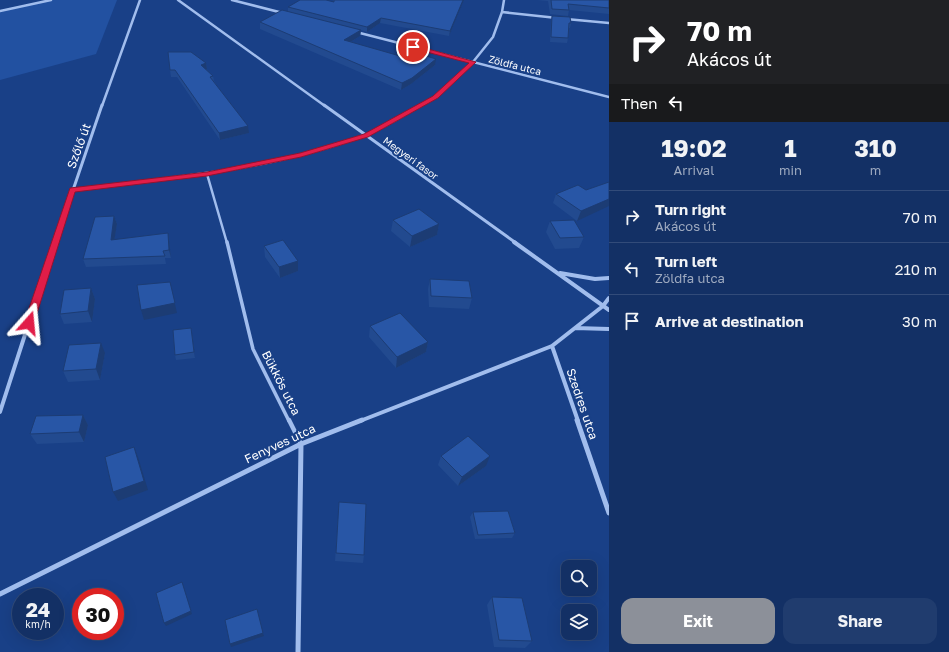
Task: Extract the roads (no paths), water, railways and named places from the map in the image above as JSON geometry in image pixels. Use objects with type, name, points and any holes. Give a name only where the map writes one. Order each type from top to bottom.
[{"type":"street","points":[[0,11],[51,0]]},
{"type":"street","name":"Szőlő út","points":[[0,412],[72,190],[140,0]]},
{"type":"street","name":"Megyeri fasor","points":[[178,0],[609,310]]},
{"type":"street","points":[[232,0],[285,14]]},
{"type":"street","points":[[72,190],[207,174],[301,155],[366,135],[436,97],[473,62],[493,37],[502,12],[504,0]]},
{"type":"street","points":[[502,12],[609,23]]},
{"type":"street","name":"Zöldfa utca","points":[[353,31],[609,97]]},
{"type":"street","name":"Bükkös utca","points":[[207,174],[226,237],[253,349],[301,444],[298,652]]},
{"type":"street","points":[[558,273],[595,279],[609,278]]},
{"type":"street","points":[[604,306],[609,298]]},
{"type":"street","name":"Fenyves utca","points":[[0,594],[301,444],[552,346],[604,306]]},
{"type":"street","points":[[575,328],[609,329]]},
{"type":"street","name":"Szedres utca","points":[[552,346],[609,513]]}]
